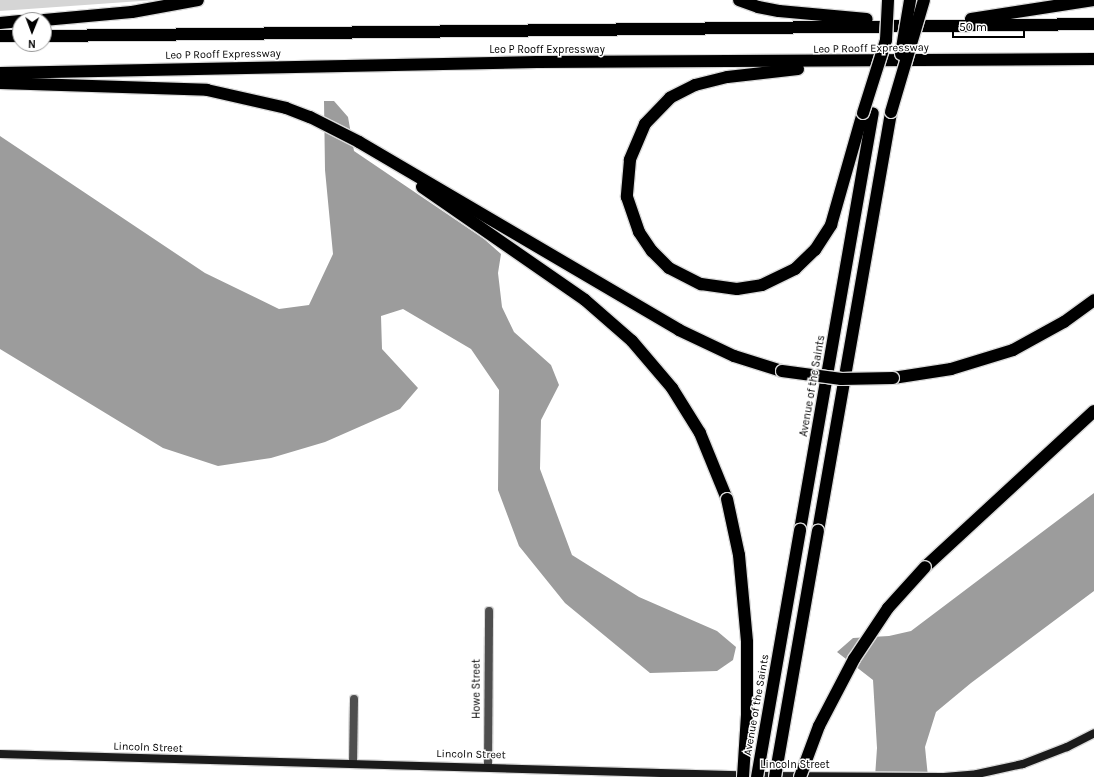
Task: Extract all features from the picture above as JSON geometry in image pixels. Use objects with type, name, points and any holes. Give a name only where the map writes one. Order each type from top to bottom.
[{"type":"highway","points":[[52,19],[132,12],[198,0]]},
{"type":"highway","points":[[739,0],[758,7],[779,11],[921,25],[1094,0]]},
{"type":"highway","points":[[886,40],[888,0]]},
{"type":"highway","points":[[854,62],[710,80],[695,85],[670,98],[645,124],[631,154],[626,185],[634,222],[645,242],[660,260],[690,280],[714,287],[737,289],[775,281],[806,261],[831,226],[868,113],[886,40],[893,0]]},
{"type":"highway","points":[[775,777],[910,0]]},
{"type":"highway","points":[[891,112],[924,0]]},
{"type":"highway","points":[[0,22],[12,21]]},
{"type":"highway","name":"Leo P Rooff Expressway","points":[[52,36],[1094,24]]},
{"type":"highway","points":[[0,36],[12,36]]},
{"type":"highway","name":"Leo P Rooff Expressway","points":[[0,73],[537,62],[854,62],[1094,59]]},
{"type":"highway","points":[[0,83],[199,90],[286,108],[310,117],[359,142],[644,311],[713,348],[782,371],[841,379],[893,378],[952,369],[1013,350],[1064,322],[1094,300]]},
{"type":"highway","name":"Avenue of the Saints","points":[[757,777],[800,530],[868,113]]},
{"type":"highway","points":[[359,142],[584,300],[632,341],[672,388],[700,433],[727,499],[739,555],[747,642],[747,715],[743,777]]},
{"type":"highway","points":[[800,777],[819,726],[854,659],[888,608],[924,567],[1094,411]]},
{"type":"main road","name":"Lincoln Street","points":[[0,754],[353,764],[488,766],[765,776],[959,777],[1023,764],[1067,747],[1094,733]]},
{"type":"street","name":"Howe Street","points":[[488,766],[489,611]]},
{"type":"street","points":[[353,764],[354,699]]},
{"type":"shaded area","points":[[0,0],[155,0],[0,11]]},
{"type":"shaded area","points":[[324,101],[334,101],[348,117],[354,151],[484,239],[501,254],[498,273],[502,307],[514,332],[551,365],[559,385],[541,420],[540,469],[572,555],[639,597],[717,631],[736,647],[733,660],[717,671],[650,673],[565,603],[519,546],[498,490],[499,390],[471,349],[403,309],[381,316],[382,349],[418,388],[400,409],[325,442],[271,458],[218,466],[163,448],[0,349],[0,136],[205,273],[279,309],[309,305],[333,254],[325,170]]},
{"type":"shaded area","points":[[1094,493],[1094,591],[971,683],[936,712],[925,747],[928,777],[875,777],[877,748],[873,680],[837,652],[853,638],[889,636],[911,631]]}]
